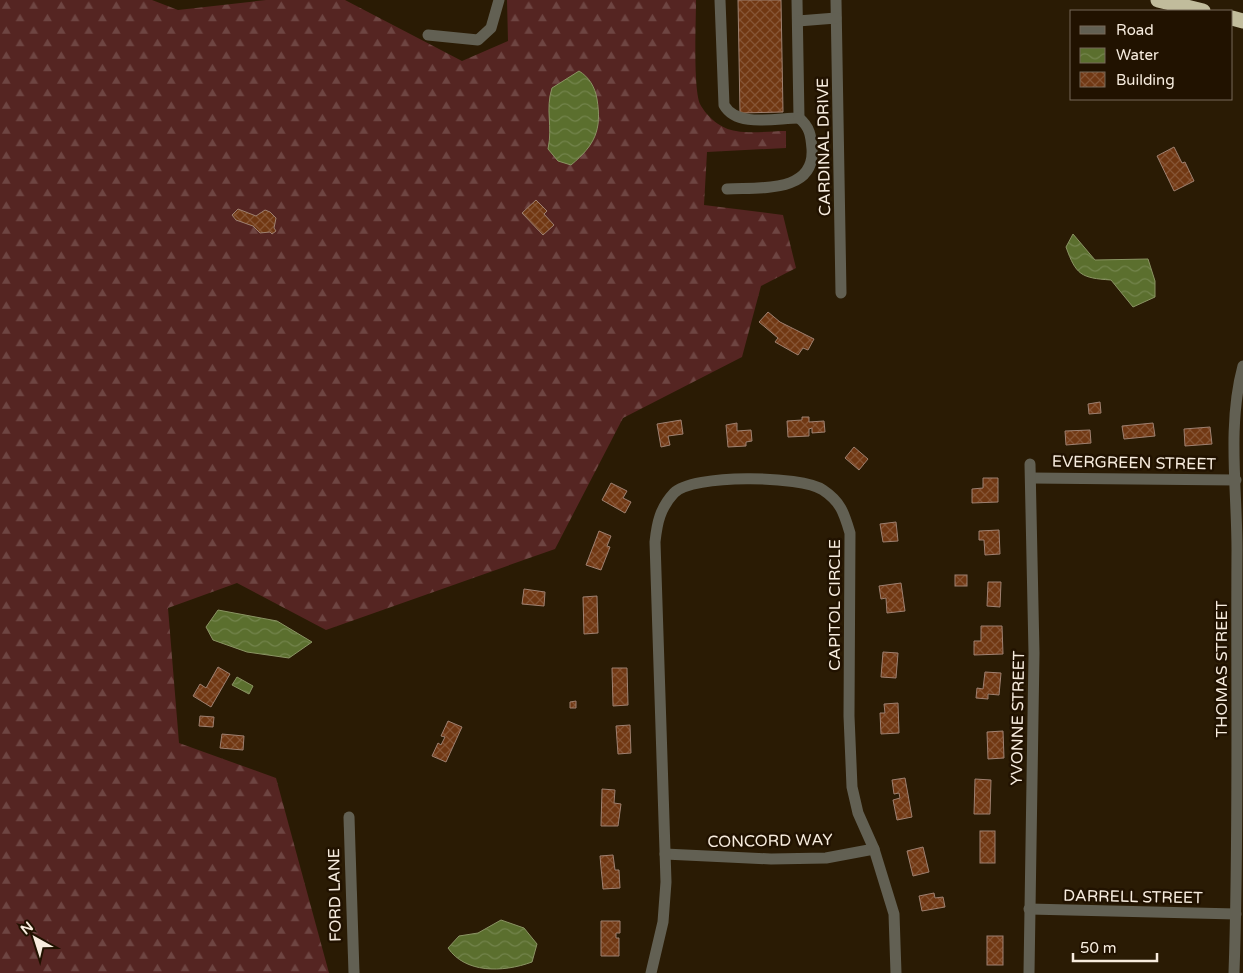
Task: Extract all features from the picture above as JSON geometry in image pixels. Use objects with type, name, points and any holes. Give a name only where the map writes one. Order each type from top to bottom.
[{"type":"highway","points":[[1158,0],[1199,10]]},
{"type":"street","points":[[428,35],[478,40],[491,28],[499,0]]},
{"type":"street","points":[[720,0],[722,80],[724,105],[728,112],[746,120],[799,118]]},
{"type":"street","points":[[727,189],[784,185],[804,177],[809,170],[812,159],[810,134],[807,126],[799,118],[798,0]]},
{"type":"street","name":"CARDINAL DRIVE","points":[[836,0],[841,293]]},
{"type":"street","points":[[798,21],[836,18]]},
{"type":"street","name":"THOMAS STREET","points":[[1234,973],[1238,712],[1235,410],[1243,366]]},
{"type":"street","name":"YVONNE STREET","points":[[1028,973],[1034,653],[1030,464]]},
{"type":"street","name":"EVERGREEN STREET","points":[[1031,478],[1236,480]]},
{"type":"street","name":"CAPITOL CIRCLE","points":[[651,973],[663,922],[665,854],[655,542],[659,514],[675,492],[700,481],[722,480],[776,480],[803,484],[821,489],[842,507],[850,533],[849,716],[852,787],[858,813],[874,849],[894,914],[896,973]]},
{"type":"street","name":"FORD LANE","points":[[349,817],[354,973]]},
{"type":"street","name":"CONCORD WAY","points":[[665,854],[771,859],[826,858],[874,849]]},
{"type":"street","name":"DARRELL STREET","points":[[1029,909],[1236,914]]},
{"type":"green space","points":[[0,0],[152,0],[178,10],[266,0],[345,0],[462,61],[508,41],[507,0],[696,0],[696,84],[700,104],[703,109],[715,122],[730,130],[742,132],[786,131],[786,148],[707,152],[704,205],[783,215],[796,268],[761,286],[742,357],[623,418],[555,549],[326,630],[237,583],[168,608],[179,743],[276,778],[329,973],[0,973]]},
{"type":"water","points":[[579,71],[589,79],[595,90],[598,120],[595,136],[591,144],[571,165],[558,161],[548,149],[550,133],[549,104],[552,88]]},
{"type":"water","points":[[1073,234],[1095,260],[1148,259],[1155,281],[1155,297],[1133,307],[1111,280],[1093,278],[1081,273],[1073,264],[1066,247]]},
{"type":"water","points":[[218,610],[277,621],[312,642],[289,658],[247,652],[213,640],[206,627]]},
{"type":"water","points":[[237,677],[253,686],[249,694],[232,685]]},
{"type":"water","points":[[501,920],[524,928],[537,944],[532,962],[509,968],[485,968],[464,962],[448,948],[459,936],[478,933]]},
{"type":"building","points":[[738,0],[781,0],[783,112],[740,113]]},
{"type":"building","points":[[1174,147],[1182,163],[1185,162],[1194,181],[1174,191],[1157,156]]},
{"type":"building","points":[[536,200],[547,211],[544,214],[554,225],[543,235],[522,213]]},
{"type":"building","points":[[238,209],[256,216],[265,210],[270,212],[276,218],[274,228],[276,231],[272,234],[270,232],[260,233],[253,226],[236,220],[232,215]]},
{"type":"building","points":[[768,312],[780,322],[814,339],[808,350],[803,348],[798,355],[775,342],[778,338],[759,322]]},
{"type":"building","points":[[1100,402],[1101,413],[1089,414],[1088,404]]},
{"type":"building","points":[[802,417],[809,417],[809,422],[824,421],[825,432],[812,433],[812,428],[809,429],[809,436],[788,437],[787,421],[802,420]]},
{"type":"building","points":[[681,420],[683,434],[668,436],[670,445],[661,447],[657,424]]},
{"type":"building","points":[[737,423],[737,431],[751,430],[752,441],[746,442],[746,446],[728,447],[726,425]]},
{"type":"building","points":[[1153,423],[1155,436],[1124,439],[1122,426]]},
{"type":"building","points":[[1210,427],[1212,444],[1185,446],[1184,429]]},
{"type":"building","points":[[1090,430],[1091,443],[1066,445],[1065,431]]},
{"type":"building","points":[[854,447],[868,459],[859,470],[845,458]]},
{"type":"building","points":[[983,478],[998,478],[998,502],[972,503],[972,489],[983,488]]},
{"type":"building","points":[[611,483],[627,491],[623,498],[631,502],[625,513],[602,500]]},
{"type":"building","points":[[896,522],[898,541],[883,542],[880,524]]},
{"type":"building","points":[[999,530],[1000,554],[985,555],[984,540],[979,540],[979,531]]},
{"type":"building","points":[[599,531],[611,536],[607,546],[610,547],[601,570],[586,565]]},
{"type":"building","points":[[955,575],[967,575],[967,586],[955,586]]},
{"type":"building","points":[[988,582],[1001,582],[1000,607],[987,606]]},
{"type":"building","points":[[901,583],[905,611],[887,613],[886,598],[881,599],[879,586]]},
{"type":"building","points":[[524,589],[545,592],[544,606],[522,604]]},
{"type":"building","points":[[597,596],[598,633],[584,634],[583,597]]},
{"type":"building","points":[[981,626],[1002,626],[1003,654],[974,655],[974,641],[981,641]]},
{"type":"building","points":[[883,652],[898,653],[896,678],[881,677]]},
{"type":"building","points":[[218,667],[230,674],[211,707],[193,696],[200,684],[206,688]]},
{"type":"building","points":[[612,668],[627,668],[628,705],[613,706]]},
{"type":"building","points":[[985,672],[1001,673],[999,695],[988,694],[988,699],[976,698],[977,688],[983,689]]},
{"type":"building","points":[[576,701],[576,708],[570,708],[570,702]]},
{"type":"building","points":[[898,703],[899,733],[881,734],[880,713],[885,713],[884,704]]},
{"type":"building","points":[[200,716],[214,717],[213,727],[199,726]]},
{"type":"building","points":[[448,721],[462,727],[446,762],[432,756],[438,743],[441,745],[445,737],[441,736]]},
{"type":"building","points":[[630,725],[631,753],[618,754],[616,726]]},
{"type":"building","points":[[1003,731],[1004,758],[988,759],[987,732]]},
{"type":"building","points":[[222,734],[244,736],[243,750],[220,748]]},
{"type":"building","points":[[905,778],[912,817],[897,820],[893,800],[900,798],[899,793],[894,794],[892,780]]},
{"type":"building","points":[[975,779],[991,780],[990,814],[974,814]]},
{"type":"building","points":[[602,789],[615,790],[614,803],[621,804],[618,826],[601,826]]},
{"type":"building","points":[[980,831],[995,831],[995,863],[980,863]]},
{"type":"building","points":[[923,847],[929,872],[913,876],[907,851]]},
{"type":"building","points":[[613,855],[615,870],[619,870],[620,888],[603,889],[600,856]]},
{"type":"building","points":[[934,893],[935,898],[943,897],[945,907],[922,911],[919,896]]},
{"type":"building","points":[[601,921],[620,921],[620,933],[616,933],[616,938],[619,938],[619,956],[601,956]]},
{"type":"building","points":[[987,936],[1003,936],[1003,965],[987,965]]}]
